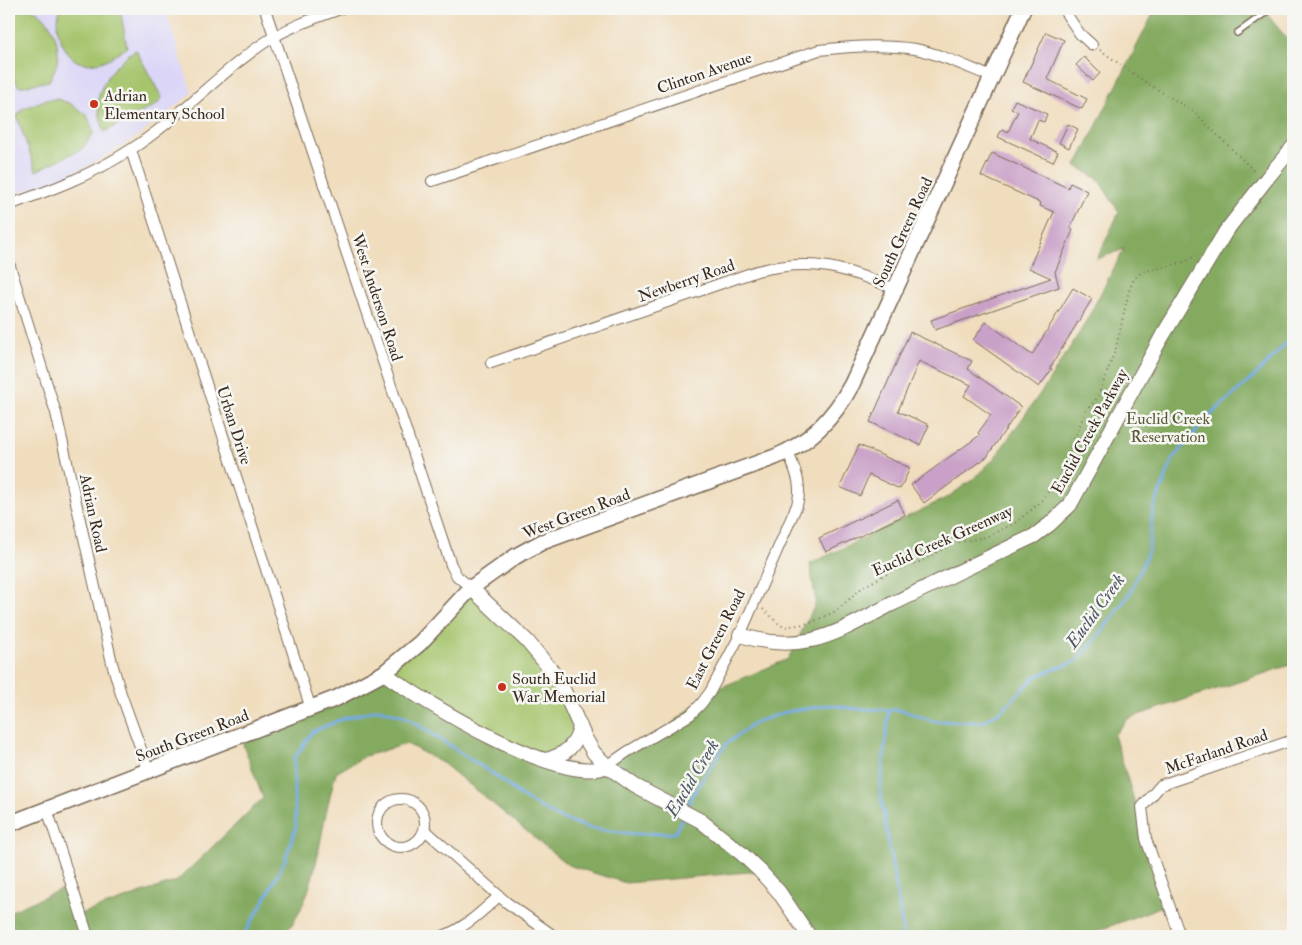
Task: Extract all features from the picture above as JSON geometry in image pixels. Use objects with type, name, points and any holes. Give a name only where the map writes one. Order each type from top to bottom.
[{"type":"main road","name":"South Green Road","points":[[788,452],[808,439],[844,399],[1023,9]]},
{"type":"main road","name":"West Green Road","points":[[384,673],[420,643],[471,588],[516,556],[542,542],[788,452]]},
{"type":"main road","name":"South Green Road","points":[[9,824],[311,709],[338,698],[384,673]]},
{"type":"street","name":"West Anderson Road","points":[[265,9],[450,560],[457,576],[471,588]]},
{"type":"street","points":[[9,205],[60,187],[94,171],[131,150],[253,51],[275,36],[340,9]]},
{"type":"street","points":[[1063,9],[1075,27],[1092,45]]},
{"type":"street","name":"Clinton Avenue","points":[[432,181],[818,50],[877,46],[917,50],[992,77]]},
{"type":"street","name":"Euclid Creek Parkway","points":[[740,635],[760,641],[776,642],[814,639],[849,625],[1025,540],[1050,524],[1070,505],[1160,340],[1226,231],[1293,147]]},
{"type":"street","name":"Urban Drive","points":[[131,150],[311,709]]},
{"type":"street","name":"Adrian Road","points":[[9,263],[56,413],[112,663],[121,694],[149,771]]},
{"type":"street","name":"Newberry Road","points":[[491,363],[757,271],[776,267],[811,264],[831,266],[859,274],[895,289]]},
{"type":"street","name":"East Green Road","points":[[607,766],[627,752],[690,716],[702,704],[710,692],[754,605],[799,496],[799,482],[788,452]]},
{"type":"street","points":[[471,588],[502,615],[538,653],[552,671],[564,691],[588,746],[607,766],[635,786],[701,821],[760,871],[783,898],[804,935]]},
{"type":"street","points":[[384,673],[419,697],[514,749],[544,760],[594,770],[607,766]]},
{"type":"street","points":[[544,760],[552,759],[563,753],[575,743],[580,726]]},
{"type":"street","name":"McFarland Road","points":[[1180,936],[1146,839],[1142,807],[1161,785],[1293,740]]},
{"type":"street","points":[[424,829],[419,838],[410,845],[394,845],[384,840],[378,830],[378,814],[388,802],[398,799],[408,800],[420,809],[424,818],[424,829],[499,896],[554,936]]},
{"type":"street","points":[[47,810],[88,936]]},
{"type":"street","points":[[443,936],[469,922],[499,896]]},
{"type":"lane","points":[[1236,33],[1270,9]]},
{"type":"path","points":[[1092,45],[1148,84],[1193,111],[1257,174]]},
{"type":"path","name":"Euclid Creek Greenway","points":[[754,605],[769,613],[780,626],[790,627],[810,622],[836,610],[863,588],[890,572],[919,562],[954,543],[986,536],[1014,523],[1042,502],[1058,478],[1086,411],[1098,397],[1116,348],[1129,291],[1134,279],[1142,272],[1187,260],[1201,253]]},
{"type":"shaded area","name":"Adrian Elementary School","points":[[9,9],[165,9],[192,93],[135,138],[93,163],[57,180],[9,196]]},
{"type":"green space","points":[[18,9],[30,9],[39,13],[48,22],[55,35],[58,59],[49,81],[19,87],[9,70],[9,13]]},
{"type":"green space","points":[[60,9],[119,9],[127,47],[101,62],[92,64],[75,60],[68,53],[59,34],[57,23]]},
{"type":"green space","name":"Euclid Creek Reservation","points":[[1144,9],[1271,9],[1266,13],[1293,46],[1293,376],[1286,382],[1293,389],[1293,664],[1129,718],[1114,735],[1168,904],[1084,936],[809,936],[760,871],[626,883],[568,865],[444,764],[407,744],[365,756],[336,773],[312,880],[293,924],[283,936],[9,936],[9,912],[71,885],[81,914],[177,881],[263,798],[240,736],[384,673],[514,749],[594,770],[660,734],[710,692],[788,659],[816,603],[810,564],[948,497],[972,480],[993,460],[1044,388],[1083,327],[1124,249],[1097,259],[1119,212],[1098,179],[1076,166],[1153,14]]},
{"type":"green space","points":[[136,50],[162,98],[156,105],[104,132],[98,108],[100,93],[107,78],[117,65]]},
{"type":"green space","points":[[57,99],[69,103],[87,115],[94,133],[82,149],[36,171],[17,117],[22,109],[45,100]]},
{"type":"green space","points":[[471,588],[538,653],[579,736],[544,760],[384,673]]},
{"type":"building","points":[[1046,32],[1064,40],[1047,79],[1087,99],[1082,109],[1023,82]]},
{"type":"building","points":[[1084,57],[1100,73],[1093,81],[1076,65]]},
{"type":"building","points":[[1015,100],[1047,114],[1044,122],[1038,120],[1030,139],[1058,152],[1053,162],[998,137],[1002,129],[1008,132],[1018,111],[1011,108]]},
{"type":"building","points":[[1068,124],[1078,129],[1069,148],[1059,143]]},
{"type":"building","points":[[992,153],[1068,188],[1070,183],[1087,191],[1070,228],[1073,230],[1055,272],[1059,287],[935,330],[931,320],[1051,278],[1029,268],[1054,212],[1040,206],[1041,203],[981,176]]},
{"type":"building","points":[[1073,288],[1092,299],[1050,368],[1052,369],[1039,387],[973,340],[986,322],[1032,355]]},
{"type":"building","points":[[910,332],[972,361],[968,369],[1021,407],[988,456],[924,503],[911,485],[980,435],[978,433],[991,415],[964,396],[971,385],[919,361],[898,411],[929,425],[920,445],[870,422]]},
{"type":"building","points":[[859,445],[910,468],[900,489],[869,475],[860,496],[840,487]]},
{"type":"building","points":[[898,500],[905,515],[826,552],[819,538]]},
{"type":"waterway","name":"Euclid Creek","points":[[687,808],[692,796],[726,744],[756,722],[786,712],[829,705],[857,709],[902,710],[933,721],[982,722],[1002,710],[1036,676],[1077,661],[1095,641],[1130,593],[1148,552],[1153,510],[1173,459],[1208,417],[1257,374],[1293,336]]},
{"type":"waterway","name":"Euclid Creek","points":[[243,936],[285,860],[296,827],[294,759],[312,732],[342,719],[379,709],[406,717],[496,776],[524,798],[557,817],[589,828],[634,834],[675,833],[683,816]]},
{"type":"waterway","points":[[889,710],[880,791],[904,936]]},
{"type":"place","name":"Adrian Elementary School","points":[[94,104]]},
{"type":"place","name":"South Euclid War Memorial","points":[[502,687]]}]
